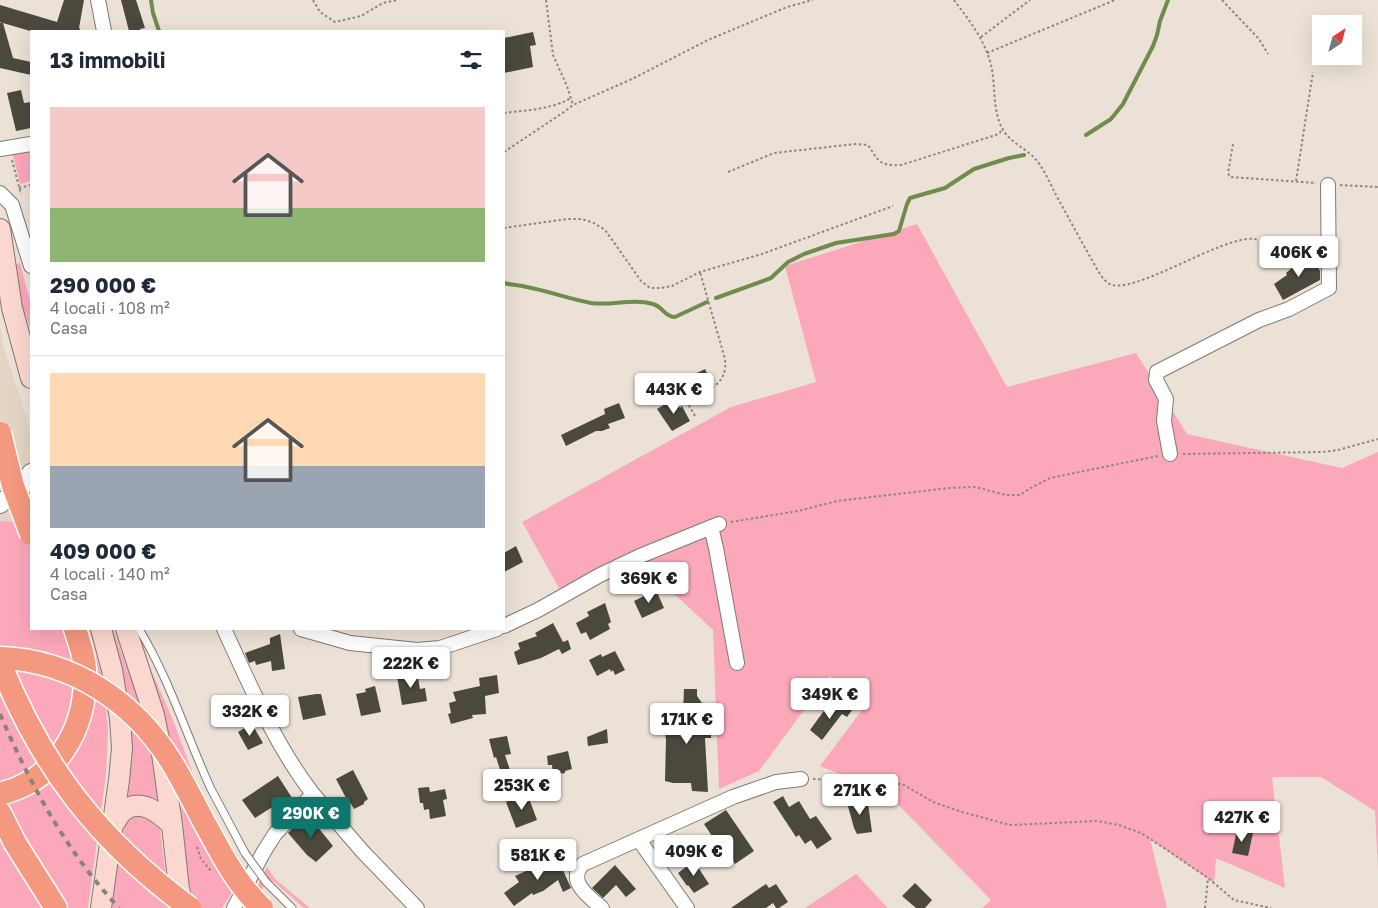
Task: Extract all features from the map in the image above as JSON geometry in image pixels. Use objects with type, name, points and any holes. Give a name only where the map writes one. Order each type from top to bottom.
[{"type":"highway","points":[[0,434],[13,486],[30,531]]},
{"type":"highway","points":[[0,794],[10,792],[37,778],[59,756],[75,731],[83,708],[86,675],[75,630]]},
{"type":"highway","points":[[0,658],[21,659],[81,677],[109,694],[132,713],[172,762],[226,863],[251,897],[262,908]]},
{"type":"highway","points":[[0,663],[14,697],[34,735],[53,767],[88,815],[119,849],[145,873],[190,908]]},
{"type":"highway","points":[[0,813],[20,852],[56,908]]},
{"type":"main road","points":[[0,229],[12,308],[27,345],[30,370]]},
{"type":"main road","points":[[101,630],[112,670],[120,719],[122,748],[101,908]]},
{"type":"main road","points":[[126,630],[154,715],[162,754],[172,825],[177,879],[184,908]]},
{"type":"main road","points":[[113,824],[122,812],[142,806],[156,811],[172,825]]},
{"type":"street","points":[[98,0],[104,30]]},
{"type":"street","points":[[5,148],[30,144]]},
{"type":"street","points":[[1170,454],[1164,421],[1166,400],[1156,380],[1157,372],[1259,320],[1290,309],[1329,288],[1328,185]]},
{"type":"street","points":[[0,193],[12,205],[30,263]]},
{"type":"street","points":[[0,504],[29,481]]},
{"type":"street","points":[[0,513],[30,517]]},
{"type":"street","points":[[505,626],[640,556],[715,526],[716,548],[736,662]]},
{"type":"street","points":[[224,630],[268,721],[313,794],[363,852],[417,908]]},
{"type":"street","points":[[304,630],[350,643],[417,650],[440,648],[494,630]]},
{"type":"street","points":[[602,908],[579,886],[577,876],[579,868],[591,860],[733,797],[776,782],[801,779]]},
{"type":"street","points":[[234,908],[275,834],[313,794]]},
{"type":"street","points":[[639,840],[686,908]]},
{"type":"lane","points":[[140,630],[156,656],[174,695],[211,788],[245,853],[266,882],[292,908]]},
{"type":"path","points":[[313,0],[320,12],[335,22],[361,16],[382,3],[397,0]]},
{"type":"path","points":[[546,0],[552,55],[573,104]]},
{"type":"path","points":[[505,151],[573,104],[632,79],[708,40],[786,7],[813,0]]},
{"type":"path","points":[[954,0],[980,37],[987,53],[991,66],[997,115],[1003,130],[1011,140],[1032,154],[1040,165],[1102,276],[1110,284],[1117,286],[1171,269],[1230,242],[1255,240],[1266,243],[1283,257]]},
{"type":"path","points":[[980,37],[1030,0]]},
{"type":"path","points":[[987,53],[1116,0]]},
{"type":"path","points":[[1222,0],[1259,39],[1268,54]]},
{"type":"path","points":[[1296,181],[1313,72]]},
{"type":"path","points":[[505,112],[545,108],[571,98]]},
{"type":"path","points":[[728,172],[774,154],[855,144],[868,145],[877,159],[885,166],[901,165],[996,135],[1003,130]]},
{"type":"path","points":[[1233,144],[1228,173],[1230,176],[1328,185],[1378,187]]},
{"type":"path","points":[[5,148],[21,196]]},
{"type":"path","points":[[19,188],[30,185]]},
{"type":"path","points":[[505,228],[567,219],[582,219],[594,223],[605,230],[633,271],[650,288],[672,286],[700,272],[762,254],[893,206]]},
{"type":"path","points":[[695,416],[687,402],[720,382],[726,369],[725,359],[700,272]]},
{"type":"path","points":[[715,526],[798,511],[837,501],[949,488],[975,487],[1006,495],[1020,495],[1029,488],[1050,478],[1170,454],[1322,452],[1346,448],[1378,439]]},
{"type":"path","points":[[801,779],[882,781],[904,785],[933,802],[962,812],[1010,824],[1096,822],[1119,824],[1141,833],[1208,878],[1234,900],[1271,908]]},
{"type":"path","points":[[1205,908],[1208,878]]},
{"type":"shaded area","points":[[30,149],[30,181],[20,184],[12,151]]},
{"type":"shaded area","points":[[917,224],[1007,387],[1136,353],[1187,434],[1342,468],[1378,452],[1378,870],[1375,811],[1321,777],[1272,777],[1285,888],[1216,858],[1214,883],[1150,839],[1167,908],[982,908],[991,900],[886,792],[820,766],[871,698],[829,676],[759,771],[719,789],[713,630],[652,573],[559,588],[522,522],[731,407],[816,382],[785,266]]},
{"type":"shaded area","points":[[20,263],[30,301],[30,328],[20,299],[13,265]]},
{"type":"shaded area","points":[[0,326],[3,344],[30,429],[30,522],[0,521]]},
{"type":"shaded area","points":[[0,521],[30,522],[30,630],[89,630],[103,679],[108,731],[106,774],[88,908],[0,908]]},
{"type":"shaded area","points":[[108,630],[113,630],[139,701],[153,749],[162,806],[124,803]]},
{"type":"shaded area","points":[[143,652],[173,720],[197,785],[244,873],[222,908],[196,908],[189,883],[180,799]]},
{"type":"shaded area","points":[[147,813],[160,828],[166,878],[173,908],[110,908],[122,824],[130,815]]},
{"type":"shaded area","points":[[267,867],[275,879],[310,908],[304,908],[273,881],[266,882],[260,893],[247,908]]},
{"type":"shaded area","points":[[856,874],[888,908],[805,908]]},
{"type":"building","points":[[64,0],[84,0],[80,30],[30,31],[3,23],[13,58],[30,62],[30,75],[0,68],[0,23],[2,23],[0,22],[0,5],[57,22]]},
{"type":"building","points":[[121,0],[136,0],[145,28],[129,30]]},
{"type":"building","points":[[533,32],[536,45],[530,46],[533,67],[505,73],[505,38]]},
{"type":"building","points":[[21,90],[24,103],[30,102],[30,128],[16,131],[7,93]]},
{"type":"building","points":[[1312,254],[1320,271],[1320,280],[1283,300],[1274,284],[1287,275],[1286,273],[1293,267],[1295,269]]},
{"type":"building","points":[[705,369],[710,380],[693,388],[689,377]]},
{"type":"building","points":[[675,398],[690,421],[672,431],[657,409]]},
{"type":"building","points":[[619,403],[625,418],[608,424],[610,428],[596,431],[566,446],[561,435],[605,414],[604,409]]},
{"type":"building","points":[[516,546],[523,562],[505,571],[505,552]]},
{"type":"building","points":[[656,590],[664,608],[642,618],[634,601]]},
{"type":"building","points":[[605,603],[611,622],[608,624],[610,629],[590,640],[586,632],[581,634],[576,623],[589,616],[587,612]]},
{"type":"building","points":[[553,623],[563,642],[568,640],[571,649],[562,654],[559,649],[541,658],[518,665],[514,652],[520,649],[518,643],[537,636],[535,633]]},
{"type":"building","points":[[280,634],[285,669],[272,671],[271,661],[256,665],[255,661],[249,663],[245,653],[270,644],[270,638]]},
{"type":"building","points":[[615,651],[625,670],[615,675],[613,670],[611,672],[610,669],[597,676],[589,660],[601,654],[602,657]]},
{"type":"building","points":[[417,672],[420,689],[425,688],[427,701],[402,705],[397,676]]},
{"type":"building","points":[[497,675],[499,693],[485,696],[486,714],[472,715],[473,718],[451,724],[448,714],[451,713],[449,703],[456,701],[453,692],[480,686],[479,678]]},
{"type":"building","points":[[375,686],[381,712],[361,716],[356,694],[366,692],[365,689]]},
{"type":"building","points":[[684,689],[697,689],[697,696],[702,703],[701,707],[683,723],[711,723],[711,738],[705,738],[708,792],[692,791],[691,783],[665,781],[666,740],[664,711],[683,711]]},
{"type":"building","points":[[321,694],[326,715],[303,720],[298,697]]},
{"type":"building","points":[[840,703],[855,706],[847,717],[842,714],[822,740],[810,730],[826,708],[831,712]]},
{"type":"building","points":[[252,724],[263,743],[248,750],[238,732]]},
{"type":"building","points":[[607,729],[608,743],[588,746],[587,737]]},
{"type":"building","points":[[507,736],[511,754],[505,755],[511,773],[502,776],[496,757],[494,758],[489,739]]},
{"type":"building","points":[[568,751],[572,769],[565,771],[565,773],[553,775],[552,765],[548,765],[547,756]]},
{"type":"building","points":[[353,770],[368,799],[364,804],[354,809],[336,779]]},
{"type":"building","points":[[278,776],[294,801],[289,807],[285,799],[255,818],[242,800]]},
{"type":"building","points":[[429,787],[430,792],[445,789],[447,799],[443,800],[446,816],[430,819],[429,809],[424,810],[423,803],[420,803],[418,788]]},
{"type":"building","points":[[527,793],[537,820],[516,828],[506,802]]},
{"type":"building","points":[[783,796],[789,807],[799,801],[810,819],[816,816],[832,839],[817,849],[811,840],[805,844],[799,835],[796,837],[773,802]]},
{"type":"building","points":[[846,799],[868,803],[872,832],[857,834]]},
{"type":"building","points":[[726,810],[754,851],[735,864],[718,836],[714,839],[704,824]]},
{"type":"building","points":[[305,816],[315,828],[317,826],[333,846],[316,862],[307,855],[288,833]]},
{"type":"building","points":[[1237,830],[1253,833],[1248,856],[1232,853]]},
{"type":"building","points":[[557,857],[571,888],[563,892],[558,880],[543,891],[533,895],[532,893],[514,906],[504,893],[519,882],[515,876],[548,861],[550,865],[552,864],[551,859]]},
{"type":"building","points":[[694,861],[709,884],[694,893],[678,873]]},
{"type":"building","points":[[615,865],[636,889],[626,897],[616,885],[603,898],[592,888]]},
{"type":"building","points":[[915,883],[932,900],[925,908],[916,908],[902,896]]},
{"type":"building","points":[[766,884],[769,888],[776,884],[788,902],[779,908],[776,908],[773,903],[766,908],[731,908]]},
{"type":"waterway","points":[[151,0],[159,30]]},
{"type":"waterway","points":[[1086,135],[1111,119],[1123,104],[1153,46],[1168,0]]},
{"type":"waterway","points":[[716,298],[771,278],[788,262],[804,254],[836,243],[894,234],[899,231],[910,198],[945,188],[974,169],[1024,155]]},
{"type":"waterway","points":[[505,283],[591,303],[645,302],[656,305],[672,317],[707,302]]},
{"type":"railway","points":[[0,714],[24,766],[51,816],[82,863],[119,908]]}]
